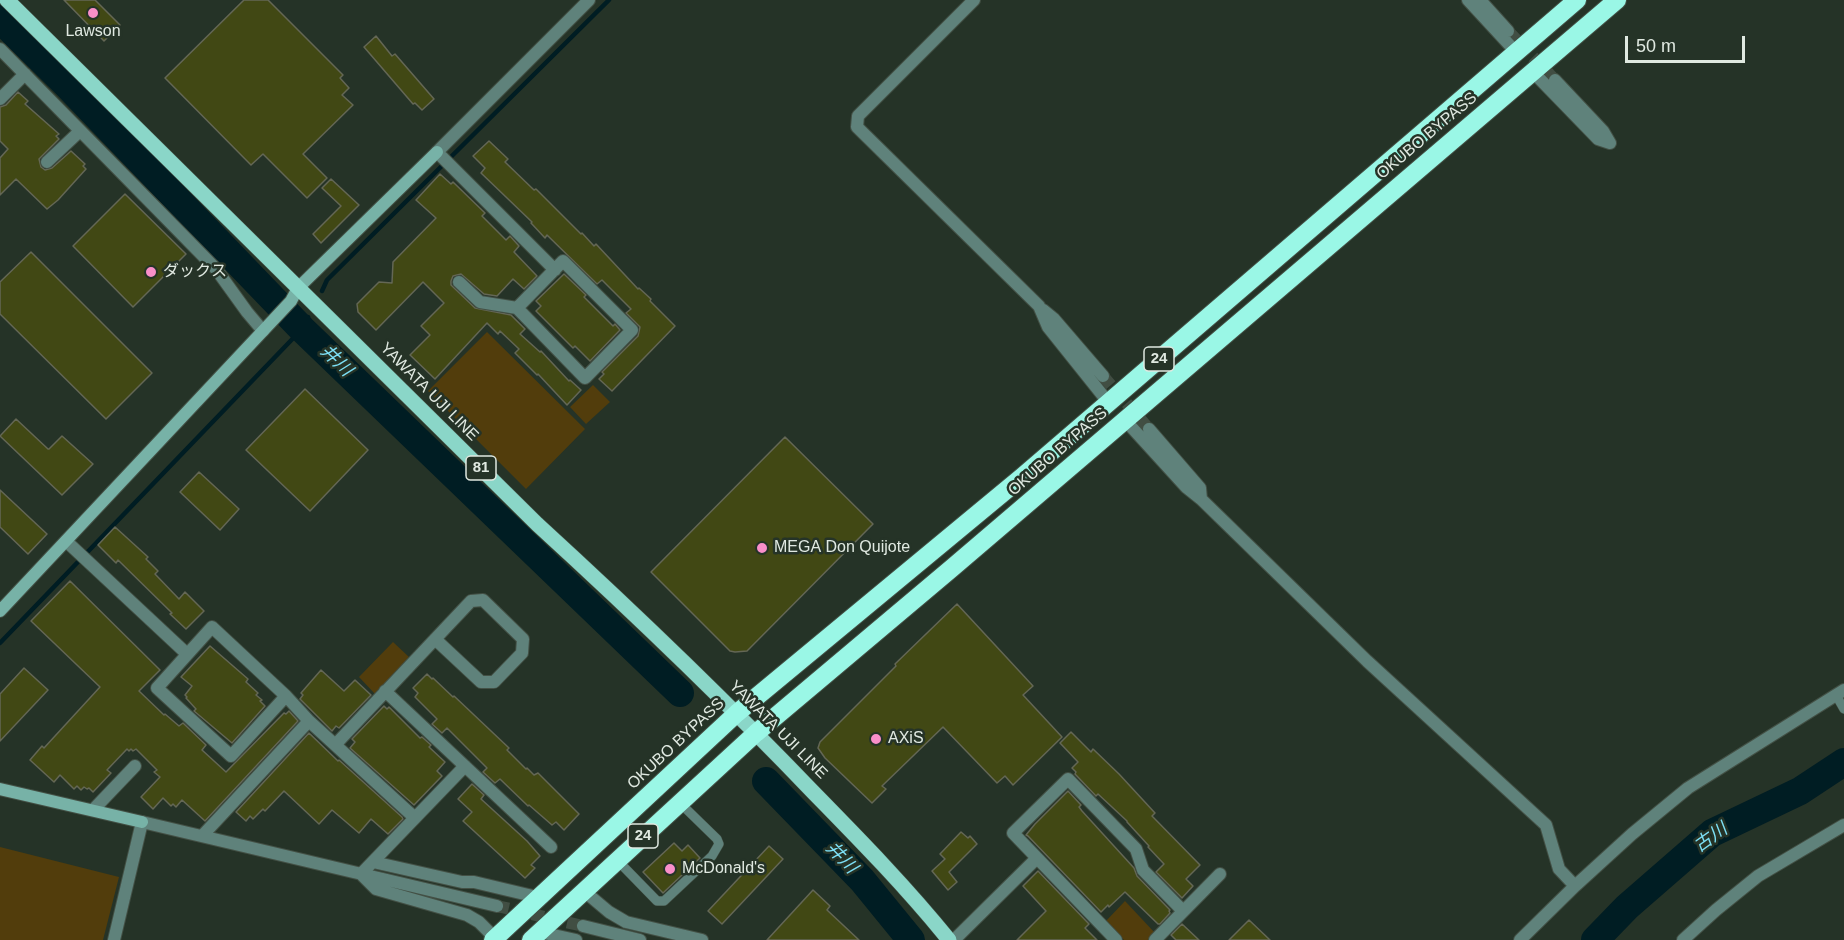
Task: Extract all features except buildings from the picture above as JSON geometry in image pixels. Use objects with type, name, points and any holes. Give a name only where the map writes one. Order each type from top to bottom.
[{"type":"highway","name":"OKUBO BYPASS","points":[[494,939],[737,713],[1022,477],[1577,0]]},
{"type":"highway","name":"OKUBO BYPASS","points":[[535,936],[756,733],[1617,0]]},
{"type":"main road","name":"YAWATA UJI LINE","points":[[7,0],[295,294],[737,713],[895,876],[949,940]]},
{"type":"street","points":[[0,611],[266,328],[295,294],[440,155],[589,0]]},
{"type":"street","points":[[974,0],[858,116],[858,127],[1054,319],[1103,376]]},
{"type":"street","points":[[1468,0],[1516,52]]},
{"type":"street","points":[[1479,0],[1508,30]]},
{"type":"street","points":[[0,49],[216,269],[247,312],[266,328]]},
{"type":"street","points":[[1533,72],[1598,139],[1610,143],[1603,131],[1555,80]]},
{"type":"street","points":[[0,99],[25,74]]},
{"type":"street","points":[[47,162],[80,131]]},
{"type":"street","points":[[440,155],[555,270]]},
{"type":"street","points":[[459,282],[480,302],[517,308],[585,378],[632,330],[563,261],[517,308]]},
{"type":"street","points":[[1040,306],[1048,327],[1108,402]]},
{"type":"street","points":[[1125,420],[1186,487],[1367,661],[1546,825],[1559,869],[1575,886]]},
{"type":"street","points":[[1149,429],[1200,488],[1201,499]]},
{"type":"street","points":[[66,541],[188,654]]},
{"type":"street","points":[[335,745],[435,639],[471,601],[483,600],[523,639],[522,653],[494,682],[481,682],[435,639]]},
{"type":"street","points":[[286,696],[231,756],[157,688],[212,627],[286,696],[309,721],[415,818]]},
{"type":"street","points":[[385,692],[551,847]]},
{"type":"street","points":[[1520,940],[1632,834],[1688,788],[1839,695]]},
{"type":"street","points":[[202,836],[309,721]]},
{"type":"street","points":[[93,810],[135,766]]},
{"type":"street","points":[[362,874],[465,766]]},
{"type":"street","points":[[1116,940],[1013,833],[1068,780],[1136,849],[1143,870],[1183,911]]},
{"type":"street","points":[[0,789],[497,906]]},
{"type":"street","points":[[114,940],[142,822]]},
{"type":"street","points":[[1683,940],[1758,876],[1844,825]]},
{"type":"street","points":[[954,940],[1037,858]]},
{"type":"street","points":[[373,862],[537,897]]},
{"type":"street","points":[[362,874],[376,889],[467,915],[479,922],[494,939]]},
{"type":"street","points":[[1161,938],[1183,911],[1220,874]]},
{"type":"street","points":[[584,891],[609,912],[626,922],[702,940]]},
{"type":"street","points":[[583,926],[640,940]]},
{"type":"street","points":[[535,936],[576,940]]},
{"type":"lane","points":[[1839,695],[1844,709]]},
{"type":"lane","points":[[617,860],[657,901],[664,902],[712,856],[719,844],[717,839],[679,802]]},
{"type":"shaded area","points":[[487,332],[585,429],[526,489],[428,391]]},
{"type":"shaded area","points":[[593,385],[610,402],[586,424],[570,407]]},
{"type":"shaded area","points":[[393,642],[409,657],[375,694],[359,677]]},
{"type":"shaded area","points":[[0,847],[119,877],[103,940],[0,940]]},
{"type":"shaded area","points":[[1125,901],[1155,933],[1148,940],[1124,940],[1106,921]]},
{"type":"waterway","points":[[322,291],[327,280],[609,0]]},
{"type":"waterway","name":"井川","points":[[0,19],[69,87],[302,329],[680,693]]},
{"type":"waterway","points":[[0,643],[302,329],[308,317]]},
{"type":"waterway","name":"古川","points":[[1595,940],[1627,907],[1712,833],[1800,791],[1844,762]]},
{"type":"waterway","name":"井川","points":[[766,781],[862,880],[911,940]]},
{"type":"tunnel","points":[[1508,31],[1555,80]]},
{"type":"tunnel","points":[[1103,376],[1149,429]]},
{"type":"tunnel","points":[[497,906],[583,926]]},
{"type":"place","name":"Lawson","points":[[93,13]]},
{"type":"place","name":"ダックス","points":[[151,272]]},
{"type":"place","name":"MEGA Don Quijote","points":[[762,548]]},
{"type":"place","name":"AXiS","points":[[876,739]]},
{"type":"place","name":"McDonald's","points":[[670,869]]}]
